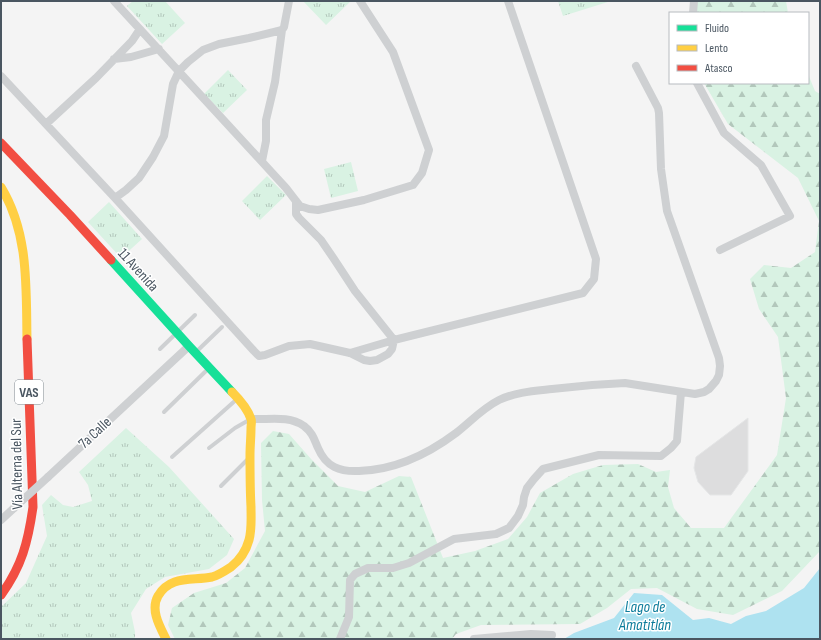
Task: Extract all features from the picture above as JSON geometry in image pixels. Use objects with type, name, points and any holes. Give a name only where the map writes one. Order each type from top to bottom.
[{"type":"main road","name":"11 Avenida","points":[[1,143],[70,215],[192,350],[238,398],[251,419]]},
{"type":"main road","name":"Vía Alterna del Sur","points":[[1,187],[11,206],[20,231],[23,246],[33,507],[26,549],[17,570],[1,595]]},
{"type":"main road","points":[[4,212],[13,241],[16,266]]},
{"type":"main road","name":"Vía Alterna del Sur","points":[[1,578],[5,574],[12,559],[23,519],[25,487],[18,313]]},
{"type":"main road","points":[[166,639],[160,627],[154,608],[159,594],[164,588],[176,581],[213,577],[233,566],[247,548],[251,528],[251,419]]},
{"type":"street","points":[[114,1],[262,161],[300,206],[318,210],[364,200],[413,185],[422,173],[429,150],[393,52],[360,1]]},
{"type":"street","points":[[262,161],[266,141],[266,120],[275,82],[282,30],[284,27],[289,1]]},
{"type":"street","points":[[350,353],[394,340],[583,293],[594,279],[596,259],[508,1]]},
{"type":"street","points":[[693,12],[694,1]]},
{"type":"street","points":[[46,124],[96,78],[132,41],[140,29]]},
{"type":"street","points":[[115,198],[139,178],[153,157],[164,136],[173,84],[179,71],[203,50],[219,44],[282,30]]},
{"type":"street","points":[[114,59],[131,58],[159,49]]},
{"type":"street","points":[[251,419],[289,419],[303,426],[313,435],[322,455],[330,465],[340,470],[358,472],[388,468],[421,455],[456,433],[491,404],[510,395],[569,387],[624,383],[696,394],[709,389],[719,375],[719,358],[668,211],[660,169],[658,108],[636,66]]},
{"type":"street","points":[[1,76],[259,356],[289,346],[310,344],[350,353],[364,360],[370,361],[377,360],[388,354],[392,349],[394,340]]},
{"type":"street","points":[[698,84],[724,133],[761,165],[790,216],[720,250]]},
{"type":"street","points":[[296,201],[296,214],[321,240],[355,291],[394,340]]},
{"type":"street","name":"7a Calle","points":[[1,520],[192,350]]},
{"type":"street","points":[[340,639],[349,617],[350,580],[355,574],[368,568],[393,568],[409,563],[454,539],[496,534],[509,528],[518,516],[523,505],[527,488],[543,469],[599,455],[661,456],[672,448],[677,441],[681,392]]},
{"type":"street","points":[[474,639],[532,634],[552,635]]},
{"type":"lane","points":[[160,349],[195,314]]},
{"type":"lane","points":[[192,350],[222,327]]},
{"type":"lane","points":[[164,412],[209,368]]},
{"type":"lane","points":[[172,457],[238,398]]},
{"type":"lane","points":[[209,448],[235,428],[251,419]]},
{"type":"lane","points":[[221,486],[250,457]]},
{"type":"green space","points":[[133,1],[165,1],[185,23],[162,44],[127,6]]},
{"type":"green space","points":[[303,1],[351,1],[326,25]]},
{"type":"green space","points":[[558,1],[611,1],[563,16]]},
{"type":"green space","points":[[692,1],[786,1],[788,12],[692,12]]},
{"type":"green space","points":[[228,70],[247,90],[223,113],[204,94]]},
{"type":"green space","points":[[809,76],[815,91],[820,94],[820,551],[782,591],[733,615],[697,609],[657,588],[631,589],[607,608],[580,624],[481,625],[456,634],[452,639],[175,639],[168,625],[172,608],[194,593],[226,583],[245,568],[265,531],[262,500],[261,443],[273,431],[289,434],[338,486],[365,492],[399,476],[411,477],[443,558],[475,551],[508,539],[527,517],[540,493],[573,474],[603,465],[638,464],[656,472],[670,470],[668,487],[674,508],[691,528],[724,528],[777,455],[786,398],[778,337],[759,309],[750,279],[764,265],[791,268],[815,252],[819,221],[798,178],[728,124],[705,84],[809,84]]},
{"type":"green space","points":[[351,162],[358,191],[331,198],[324,169]]},
{"type":"green space","points":[[267,176],[286,195],[260,220],[242,201]]},
{"type":"green space","points":[[109,202],[142,239],[121,258],[88,222]]},
{"type":"green space","points":[[126,428],[169,467],[234,539],[227,555],[209,569],[165,577],[146,589],[131,613],[135,639],[1,639],[1,607],[26,583],[47,536],[42,505],[51,495],[63,505],[73,507],[92,501],[88,485],[79,472]]},
{"type":"water","name":"Lago de Amatitlán","points":[[820,568],[820,639],[564,639],[574,633],[614,618],[634,593],[662,595],[693,620],[709,618],[731,624],[746,616],[766,611],[804,588]]},
{"type":"building","points":[[748,418],[748,471],[731,495],[710,495],[698,482],[694,468],[696,457]]},
{"type":"traffic: fast","points":[[111,260],[232,392]]},
{"type":"traffic: slow","points":[[1,187],[17,223],[21,242],[26,280],[27,339]]},
{"type":"traffic: slow","points":[[166,639],[155,613],[156,601],[163,589],[182,580],[212,577],[222,573],[240,558],[249,540],[251,532],[251,421],[245,408],[232,392]]},
{"type":"traffic: jam","points":[[1,143],[111,260]]},
{"type":"traffic: jam","points":[[1,595],[19,564],[29,531],[33,507],[27,339]]}]
